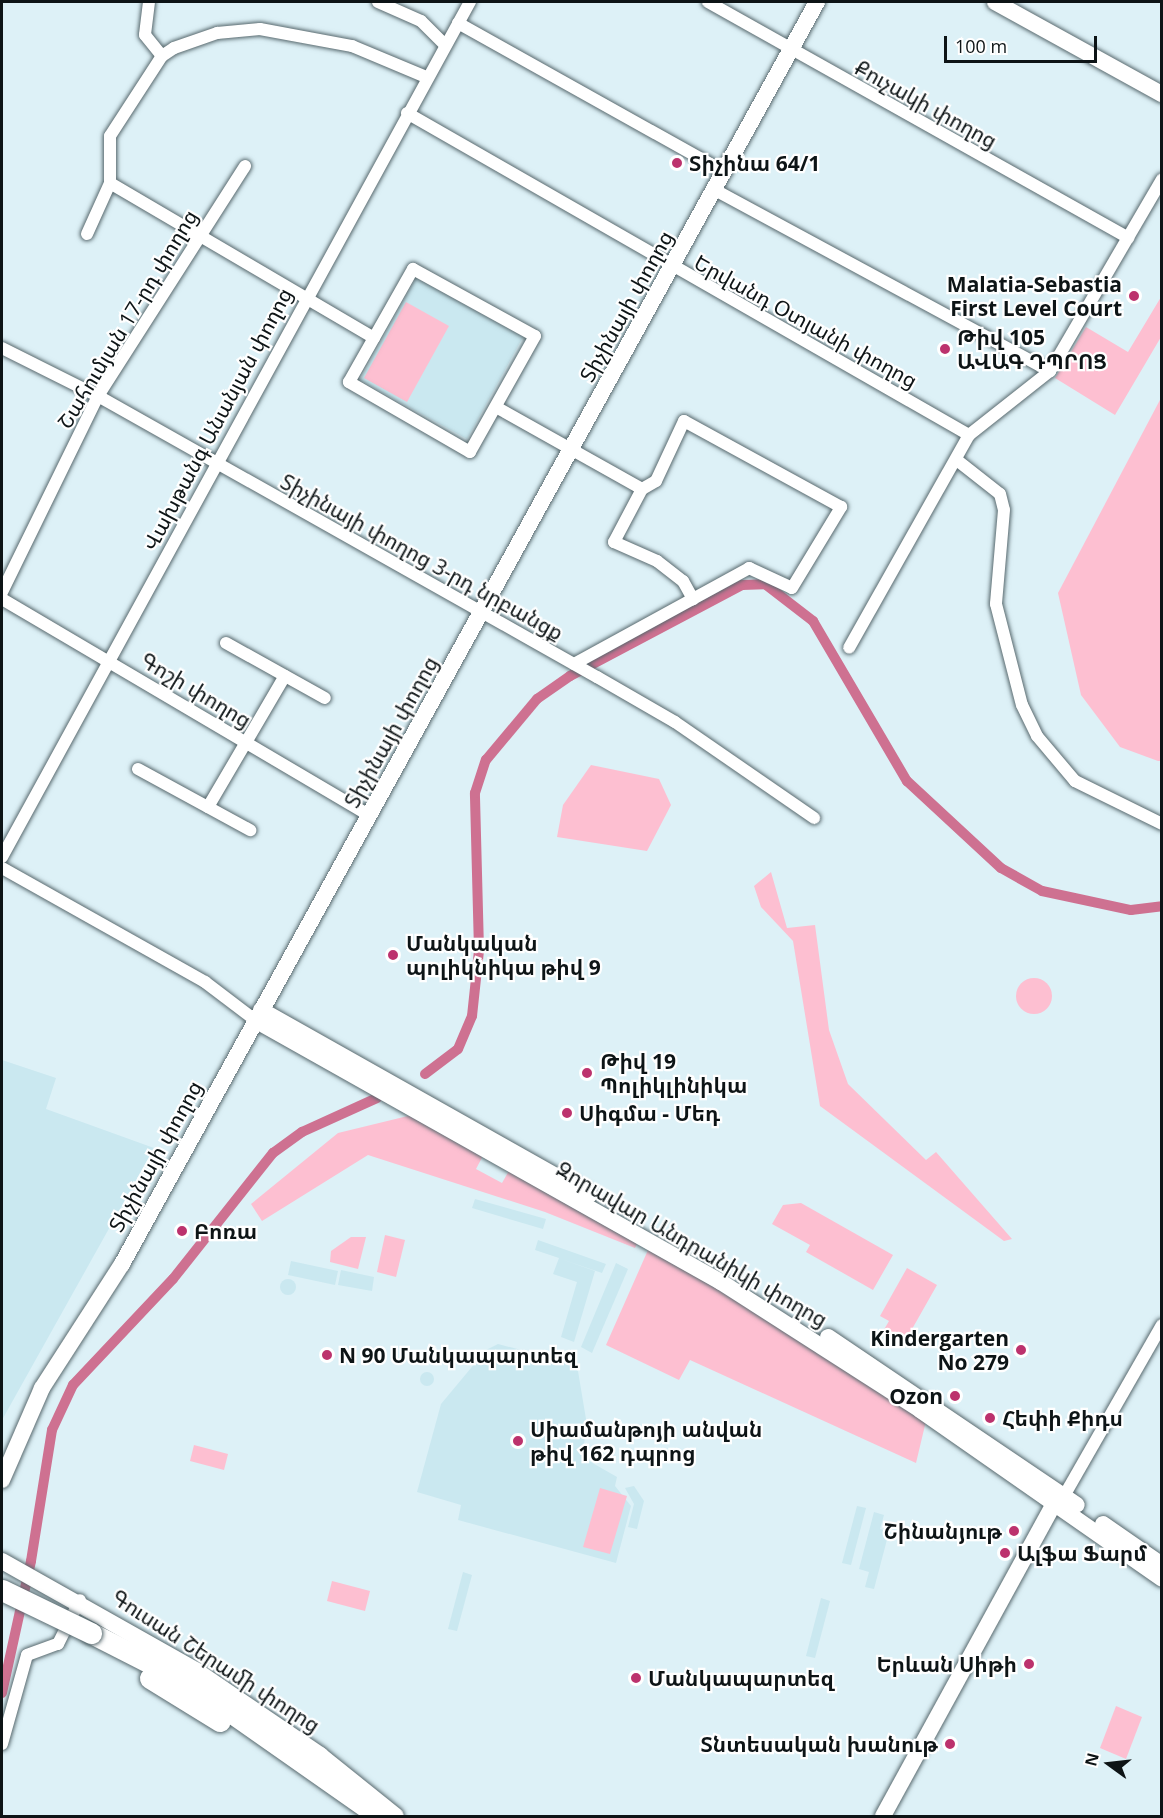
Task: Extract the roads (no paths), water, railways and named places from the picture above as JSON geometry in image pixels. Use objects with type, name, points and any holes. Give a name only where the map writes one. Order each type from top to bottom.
[{"type":"highway","points":[[2,1590],[178,1694],[357,1816]]},
{"type":"highway","points":[[2,1604],[189,1683],[379,1816]]},
{"type":"main road","name":"Տիչինայի փողոց","points":[[2,1480],[42,1388],[116,1274],[254,1013],[370,816],[673,268],[817,2]]},
{"type":"main road","points":[[995,2],[1161,94]]},
{"type":"main road","name":"Զորավար Անդրանիկի փողոց","points":[[254,1013],[646,1232],[846,1355],[1161,1565]]},
{"type":"main road","points":[[883,1816],[1059,1499]]},
{"type":"main road","points":[[890,1816],[1059,1499]]},
{"type":"main road","name":"Զորավար Անդրանիկի փողոց","points":[[1059,1499],[1161,1579]]},
{"type":"main road","name":"Գուսան Շերամի փողոց","points":[[7,1563],[80,1600],[262,1714],[396,1816]]},
{"type":"street","points":[[149,2],[145,35],[162,56]]},
{"type":"street","points":[[378,2],[421,21],[444,44]]},
{"type":"street","name":"Վախթանգ Անանյան փողոց","points":[[2,857],[107,659],[217,466],[305,298],[444,44],[470,2]]},
{"type":"street","name":"Քուչակի փողոց","points":[[708,2],[792,46],[800,57],[1128,238]]},
{"type":"street","points":[[458,23],[725,172]]},
{"type":"street","points":[[87,234],[111,183],[110,136],[162,56],[217,33],[260,29],[352,46],[426,77]]},
{"type":"street","name":"Երվանդ Օտյանի փողոց","points":[[407,113],[673,268],[969,435]]},
{"type":"street","name":"Շահումյան 17-րդ փողոց","points":[[2,592],[98,396],[196,236],[245,166]]},
{"type":"street","points":[[849,648],[958,461],[969,435],[1050,371],[1161,179]]},
{"type":"street","points":[[111,183],[196,236],[374,338]]},
{"type":"street","points":[[715,190],[1050,371]]},
{"type":"street","points":[[413,268],[532,333],[534,339],[496,407],[466,452],[350,386],[374,338],[413,268]]},
{"type":"street","name":"Տիչինայի փողոց 3-րդ նրբանցք","points":[[2,348],[98,396],[217,466],[675,722],[814,818]]},
{"type":"street","points":[[496,407],[570,452],[642,489]]},
{"type":"street","points":[[574,664],[693,599],[749,568],[792,588],[841,507],[684,421],[656,481],[642,489],[614,542],[657,561],[683,581],[693,599]]},
{"type":"street","points":[[958,461],[1000,494],[1004,510],[996,604],[1022,705],[1037,736],[1075,781],[1161,824]]},
{"type":"street","name":"Գոշի փողոց","points":[[2,599],[370,816]]},
{"type":"street","points":[[226,643],[325,698]]},
{"type":"street","points":[[208,807],[285,676]]},
{"type":"street","points":[[138,769],[250,830]]},
{"type":"street","points":[[2,868],[254,1013]]},
{"type":"street","points":[[1059,1499],[1161,1325]]},
{"type":"street","points":[[2,1744],[27,1655],[58,1644],[80,1600]]},
{"type":"waterway","points":[[425,1074],[458,1049],[472,1016],[479,950],[475,793],[486,760],[537,699],[570,676],[742,585],[765,584],[813,621],[907,781],[1001,868],[1042,891],[1131,910],[1162,906]]},
{"type":"waterway","points":[[2,1693],[31,1561],[52,1430],[73,1385],[173,1279],[273,1153],[302,1132],[377,1098]]},
{"type":"place","name":"Տիչինա 64/1","points":[[677,163]]},
{"type":"place","name":"Malatia-Sebastia First Level Court","points":[[1134,296]]},
{"type":"place","name":"Թիվ 105 ԱՎԱԳ ԴՊՐՈՑ","points":[[945,349]]},
{"type":"place","name":"Մանկական պոլիկնիկա թիվ 9","points":[[393,955]]},
{"type":"place","name":"Թիվ 19 Պոլիկլինիկա","points":[[587,1073]]},
{"type":"place","name":"Սիգմա - Մեդ","points":[[567,1113]]},
{"type":"place","name":"Բոռա","points":[[182,1231]]},
{"type":"place","name":"Kindergarten No 279","points":[[1021,1350]]},
{"type":"place","name":"N 90 Մանկապարտեզ","points":[[327,1355]]},
{"type":"place","name":"Ozon","points":[[955,1396]]},
{"type":"place","name":"Հեփի Քիդս","points":[[990,1418]]},
{"type":"place","name":"Սիամանթոյի անվան թիվ 162 դպրոց","points":[[518,1441]]},
{"type":"place","name":"Շինանյութ","points":[[1014,1531]]},
{"type":"place","name":"Ալֆա Ֆարմ","points":[[1005,1553]]},
{"type":"place","name":"Երևան Սիթի","points":[[1029,1664]]},
{"type":"place","name":"Մանկապարտեզ","points":[[636,1678]]},
{"type":"place","name":"Տնտեսական խանութ","points":[[950,1744]]}]
